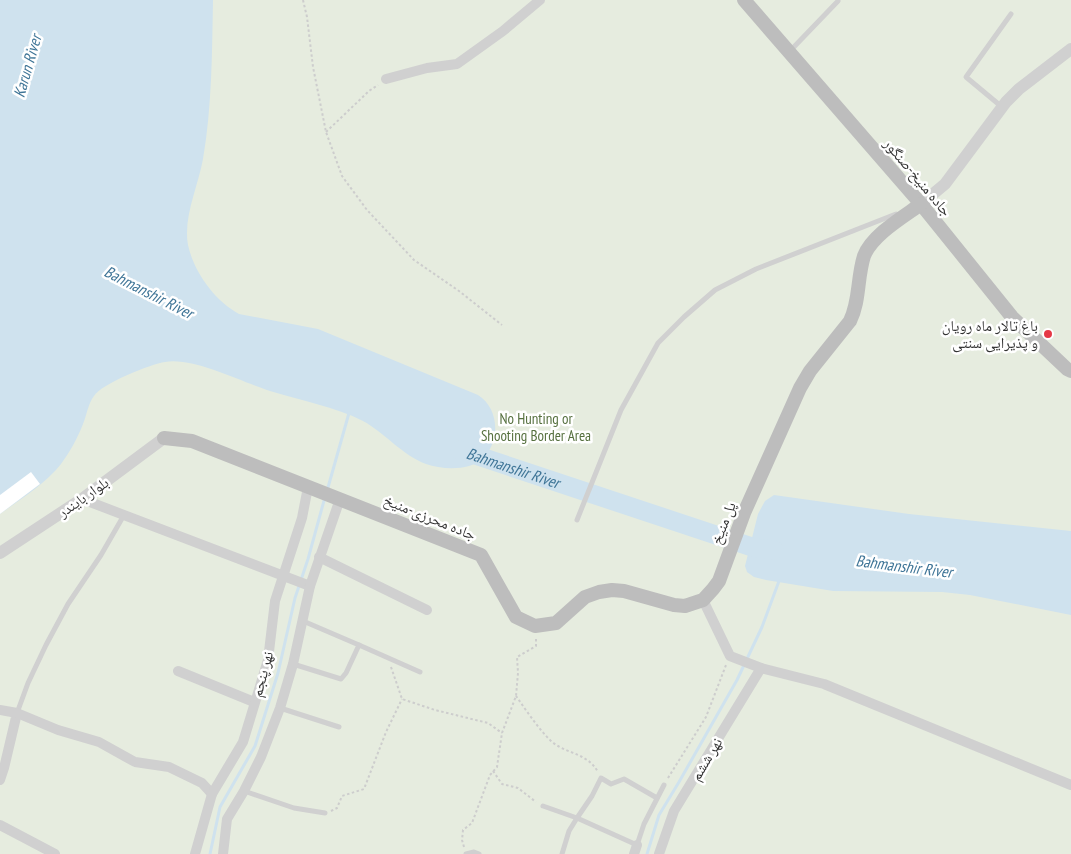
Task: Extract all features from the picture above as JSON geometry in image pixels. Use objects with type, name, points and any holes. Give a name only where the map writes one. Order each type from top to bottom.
[{"type":"main road","name":"جاده منیخ-صنگور","points":[[744,0],[921,204],[1012,318],[1071,371]]},
{"type":"main road","name":"پل منیخ","points":[[703,600],[718,581],[744,513],[804,379],[850,321],[855,311],[864,256],[876,238],[921,204]]},
{"type":"main road","points":[[164,438],[192,441],[314,489]]},
{"type":"main road","name":"جاده محرزی-منیخ","points":[[314,489],[481,555],[516,617],[535,626]]},
{"type":"main road","points":[[535,626],[556,623],[585,597],[605,591],[624,591],[674,605],[685,606],[703,600]]},
{"type":"street","points":[[386,79],[428,68],[457,64],[503,31],[540,0]]},
{"type":"street","points":[[921,204],[945,184],[1004,105],[1019,89],[1071,49]]},
{"type":"street","name":"بلوار بایندر","points":[[0,552],[82,499],[164,438]]},
{"type":"street","name":"نهر پنجم","points":[[195,854],[212,794],[243,742],[268,660],[275,601],[302,518],[314,489]]},
{"type":"street","name":"نهر پنجم","points":[[223,854],[227,819],[244,792],[261,757],[280,708],[303,621],[308,585],[319,557],[337,498]]},
{"type":"street","points":[[82,499],[308,585]]},
{"type":"street","points":[[319,557],[427,610]]},
{"type":"street","points":[[703,600],[733,657],[757,666],[824,684],[1071,785]]},
{"type":"street","name":"نهر ششم","points":[[659,854],[674,811],[757,666]]},
{"type":"street","points":[[178,671],[254,702]]},
{"type":"street","points":[[0,710],[17,713],[58,730],[99,742],[135,762],[169,767],[202,783],[212,794]]},
{"type":"street","points":[[0,780],[17,713]]},
{"type":"street","points":[[0,825],[55,854]]},
{"type":"lane","points":[[789,52],[838,1]]},
{"type":"lane","points":[[1004,105],[966,77],[1011,14]]},
{"type":"lane","points":[[577,520],[622,410],[658,343],[684,317],[715,290],[756,269],[858,231],[921,204]]},
{"type":"lane","points":[[17,713],[28,682],[68,604],[101,555],[124,515]]},
{"type":"lane","points":[[303,621],[420,672]]},
{"type":"lane","points":[[293,664],[341,679],[346,673],[359,645]]},
{"type":"lane","points":[[280,708],[339,727]]},
{"type":"lane","points":[[562,854],[569,831],[592,796],[601,778],[611,784],[624,779],[657,798]]},
{"type":"lane","points":[[543,806],[577,818],[635,849],[644,824],[664,785]]},
{"type":"lane","points":[[244,792],[294,808],[325,813]]},
{"type":"lane","points":[[466,854],[474,852],[478,854]]},
{"type":"path","points":[[303,0],[313,67],[326,132],[342,176],[367,210],[414,260],[502,325]]},
{"type":"path","points":[[326,132],[368,91],[386,79]]},
{"type":"path","points":[[466,854],[462,840],[463,830],[472,823],[484,790],[496,767],[502,733],[516,696],[517,657],[536,646],[535,626]]},
{"type":"path","points":[[664,785],[706,717],[733,657]]},
{"type":"path","points":[[325,813],[337,808],[342,796],[364,789],[386,732],[402,699],[387,658]]},
{"type":"path","points":[[516,696],[550,740],[564,749],[584,756],[594,765],[601,778]]},
{"type":"path","points":[[402,699],[435,710],[488,723],[502,733]]},
{"type":"path","points":[[493,771],[502,784],[518,788],[534,802],[543,806]]},
{"type":"green space","name":"No Hunting or Shooting Border Area","points":[[0,0],[1071,0],[1071,854],[0,854]]},
{"type":"water","name":"Karun River","points":[[0,0],[213,0],[208,120],[201,170],[189,213],[187,234],[191,255],[200,275],[221,301],[239,314],[318,329],[478,395],[490,408],[494,416],[495,425],[493,443],[483,458],[471,465],[456,468],[426,464],[409,455],[371,426],[352,416],[270,391],[218,371],[190,363],[165,362],[127,375],[98,391],[90,402],[83,424],[68,455],[61,464],[40,485],[0,514]]},
{"type":"water","points":[[774,495],[909,514],[1071,531],[1071,615],[970,595],[942,592],[833,591],[754,577],[747,572],[745,566],[758,514],[765,501]]},
{"type":"pier","points":[[31,472],[40,484],[0,514],[0,495]]},
{"type":"waterway","points":[[327,491],[349,413]]},
{"type":"waterway","name":"Bahmanshir River","points":[[460,450],[755,548],[774,550]]},
{"type":"waterway","points":[[210,854],[220,807],[255,746],[278,673],[295,598],[325,497]]},
{"type":"waterway","points":[[647,854],[659,815],[737,680],[762,627],[779,581]]},
{"type":"place","name":"باغ تالار ماه رویان و پذیرایی سنتی","points":[[1048,334]]}]
